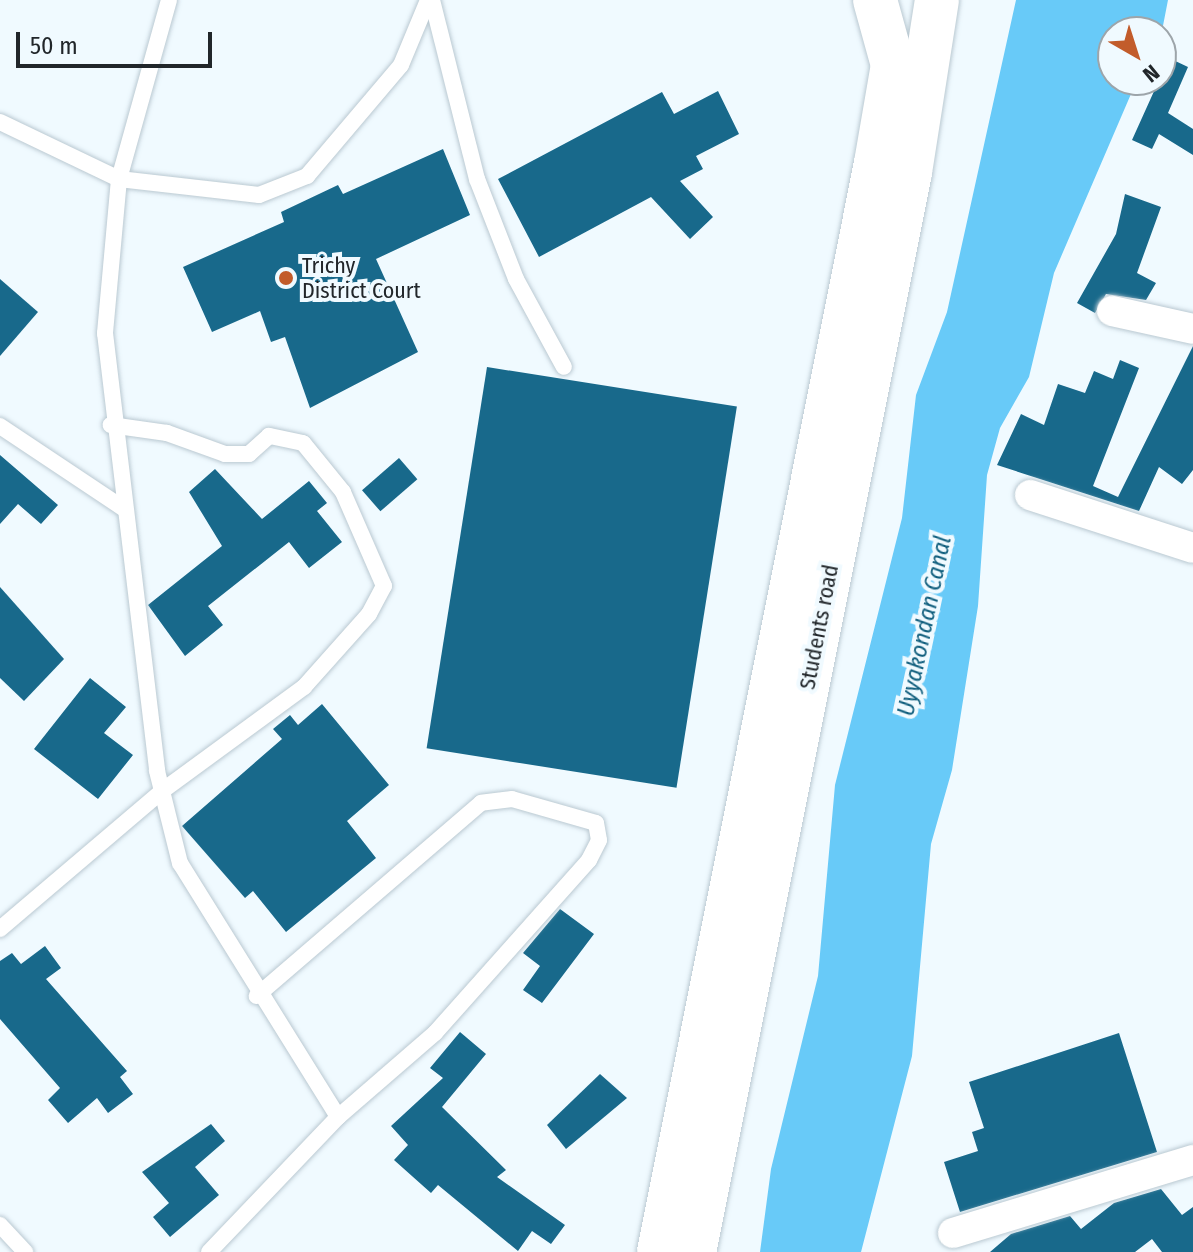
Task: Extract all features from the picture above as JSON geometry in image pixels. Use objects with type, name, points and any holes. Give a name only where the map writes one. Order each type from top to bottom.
[{"type":"main road","points":[[875,0],[893,65]]},
{"type":"main road","points":[[659,1252],[893,65],[898,0]]},
{"type":"main road","name":"Students road","points":[[694,1252],[910,172],[937,0]]},
{"type":"street","points":[[1112,311],[1193,329]]},
{"type":"street","points":[[1030,495],[1193,548]]},
{"type":"street","points":[[953,1233],[1193,1160]]},
{"type":"lane","points":[[169,0],[119,179],[105,333],[111,425],[162,791],[180,863],[257,996],[338,1117]]},
{"type":"lane","points":[[0,122],[119,179],[259,195],[307,176],[401,65],[430,0]]},
{"type":"lane","points":[[430,0],[477,179],[516,279],[564,367]]},
{"type":"lane","points":[[1,926],[162,791],[304,687],[369,614],[384,586],[343,492],[303,443],[269,436],[249,454],[225,454],[167,433],[111,425]]},
{"type":"lane","points":[[0,426],[123,508]]},
{"type":"lane","points":[[209,1252],[338,1117],[435,1033],[589,860],[599,840],[596,823],[512,799],[481,803],[257,996]]},
{"type":"lane","points":[[0,1225],[25,1252]]},
{"type":"water","name":"Uyyakondan Canal","points":[[1016,0],[1168,0],[1165,16],[1097,16],[1097,96],[1130,96],[1054,273],[1029,377],[1000,428],[987,475],[978,606],[952,770],[931,844],[912,1056],[861,1252],[760,1252],[771,1169],[818,976],[835,785],[902,518],[916,395],[947,312]]},
{"type":"building","points":[[1177,62],[1188,67],[1177,92]]},
{"type":"building","points":[[718,91],[739,134],[696,156],[703,169],[680,181],[713,217],[690,239],[651,197],[539,257],[498,179],[662,92],[674,114]]},
{"type":"building","points":[[1152,96],[1175,96],[1168,113],[1193,129],[1193,155],[1159,134],[1152,149],[1132,140]]},
{"type":"building","name":"Trichy District Court","points":[[443,149],[470,215],[376,259],[418,352],[310,408],[285,337],[271,342],[260,311],[212,332],[183,267],[284,222],[281,212],[338,185],[343,194]]},
{"type":"building","points":[[1125,194],[1161,207],[1137,273],[1156,283],[1146,300],[1106,294],[1095,313],[1077,303],[1116,234]]},
{"type":"building","points":[[0,279],[38,312],[0,356]]},
{"type":"building","points":[[1193,346],[1193,470],[1182,484],[1159,467],[1139,511],[997,465],[1021,414],[1044,425],[1058,384],[1085,393],[1094,371],[1113,379],[1120,360],[1139,368],[1093,486],[1118,497]]},
{"type":"building","points":[[487,367],[737,407],[677,788],[427,748]]},
{"type":"building","points":[[0,455],[58,505],[41,524],[18,504],[0,524]]},
{"type":"building","points":[[399,458],[417,479],[380,511],[362,490]]},
{"type":"building","points":[[215,469],[262,519],[309,481],[327,503],[317,511],[342,542],[309,568],[289,542],[208,606],[223,625],[185,656],[148,605],[222,546],[189,492]]},
{"type":"building","points":[[0,587],[64,659],[24,701],[0,678]]},
{"type":"building","points":[[90,678],[126,707],[104,733],[133,755],[98,799],[34,749]]},
{"type":"building","points":[[322,704],[389,785],[347,821],[376,858],[286,932],[253,891],[245,898],[182,826],[282,739],[273,729],[290,715],[298,725]]},
{"type":"building","points":[[560,909],[594,934],[542,1003],[523,990],[540,966],[523,953]]},
{"type":"building","points":[[45,946],[61,968],[46,979],[127,1071],[120,1077],[133,1094],[108,1113],[97,1098],[68,1123],[48,1100],[60,1088],[0,1019],[0,961],[12,953],[21,964]]},
{"type":"building","points":[[460,1032],[486,1054],[442,1107],[506,1170],[497,1177],[565,1225],[551,1244],[532,1231],[518,1251],[438,1185],[431,1193],[394,1160],[408,1145],[391,1126],[443,1078],[430,1068]]},
{"type":"building","points":[[1119,1033],[1157,1152],[960,1212],[944,1162],[978,1151],[972,1132],[984,1128],[969,1082]]},
{"type":"building","points":[[600,1074],[627,1098],[566,1149],[547,1125]]},
{"type":"building","points":[[211,1124],[225,1141],[195,1167],[219,1195],[170,1237],[153,1217],[169,1203],[142,1172]]},
{"type":"building","points":[[1161,1189],[1182,1215],[1193,1207],[1193,1252],[1162,1252],[1152,1239],[1135,1252],[990,1252],[1011,1234],[1070,1216],[1081,1229],[1114,1203]]},
{"type":"place","name":"Trichy District Court","points":[[286,278]]}]
